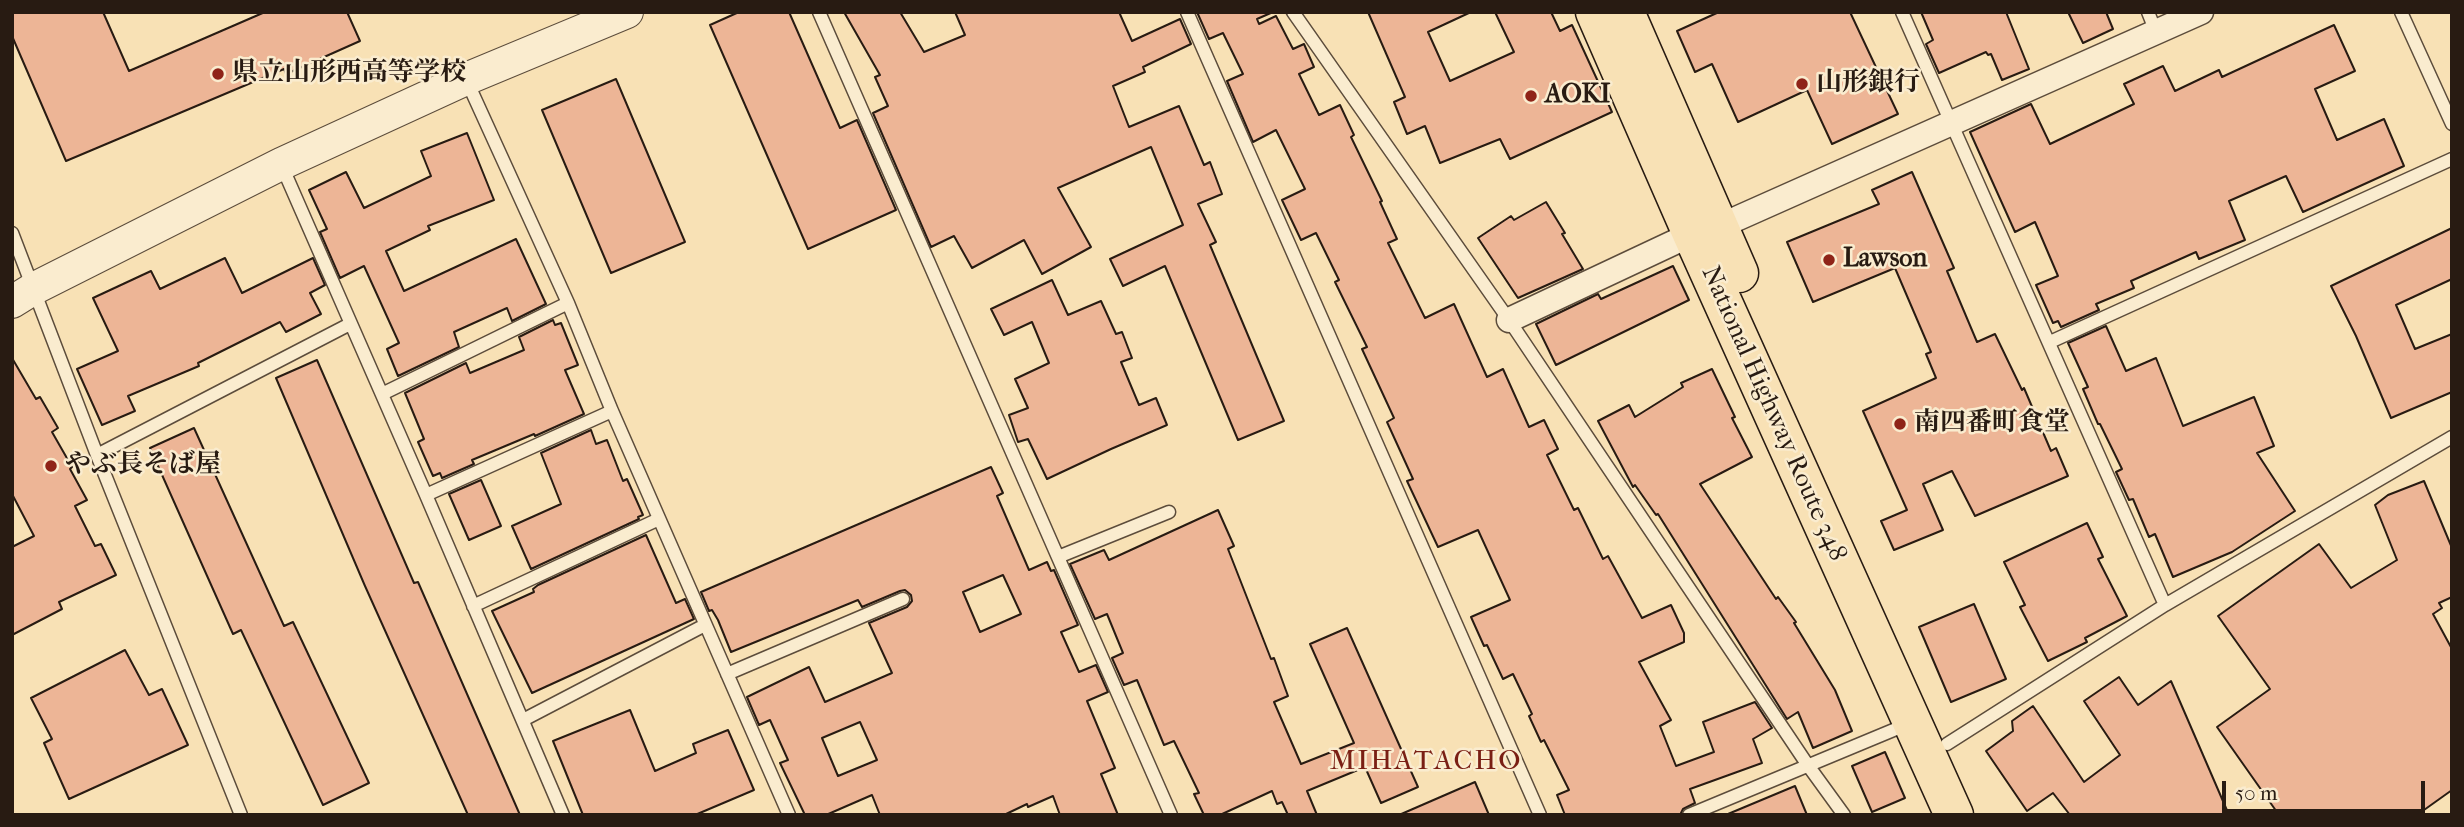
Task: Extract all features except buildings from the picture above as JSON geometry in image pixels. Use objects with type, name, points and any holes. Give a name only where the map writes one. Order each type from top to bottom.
[{"type":"highway","name":"National Highway Route 348","points":[[1595,12],[1878,583],[1980,815]]},
{"type":"highway","name":"National Highway Route 348","points":[[1625,12],[1705,231],[1954,815]]},
{"type":"street","points":[[22,295],[281,164],[466,79],[627,12]]},
{"type":"street","points":[[1509,320],[1951,122],[2152,22],[2201,12]]},
{"type":"lane","points":[[819,12],[1171,815]]},
{"type":"lane","points":[[1187,12],[1540,815]]},
{"type":"lane","points":[[1293,12],[1509,320],[1844,815]]},
{"type":"lane","points":[[1902,12],[2165,605]]},
{"type":"lane","points":[[2401,12],[2452,124]]},
{"type":"lane","points":[[466,79],[568,303],[612,411],[789,815]]},
{"type":"lane","points":[[2050,342],[2452,159]]},
{"type":"lane","points":[[281,164],[563,815]]},
{"type":"lane","points":[[12,233],[22,295],[97,455],[241,815]]},
{"type":"lane","points":[[382,394],[568,303]]},
{"type":"lane","points":[[97,455],[350,324]]},
{"type":"lane","points":[[426,495],[612,411]]},
{"type":"lane","points":[[1947,744],[2165,605],[2452,437]]},
{"type":"lane","points":[[1058,557],[1169,512]]},
{"type":"lane","points":[[473,606],[659,519]]},
{"type":"lane","points":[[727,674],[903,599]]},
{"type":"lane","points":[[523,720],[705,625]]},
{"type":"lane","points":[[1689,815],[1807,764],[1913,723]]},
{"type":"place","name":"県立山形西高等学校","points":[[218,74]]},
{"type":"place","name":"山形銀行","points":[[1802,84]]},
{"type":"place","name":"AOKI","points":[[1531,96]]},
{"type":"place","name":"Lawson","points":[[1829,260]]},
{"type":"place","name":"南四番町食堂","points":[[1900,424]]},
{"type":"place","name":"やぶ長そば屋","points":[[51,466]]},
{"type":"district","name":"MIHATACHO","points":[[1426,762]]}]
